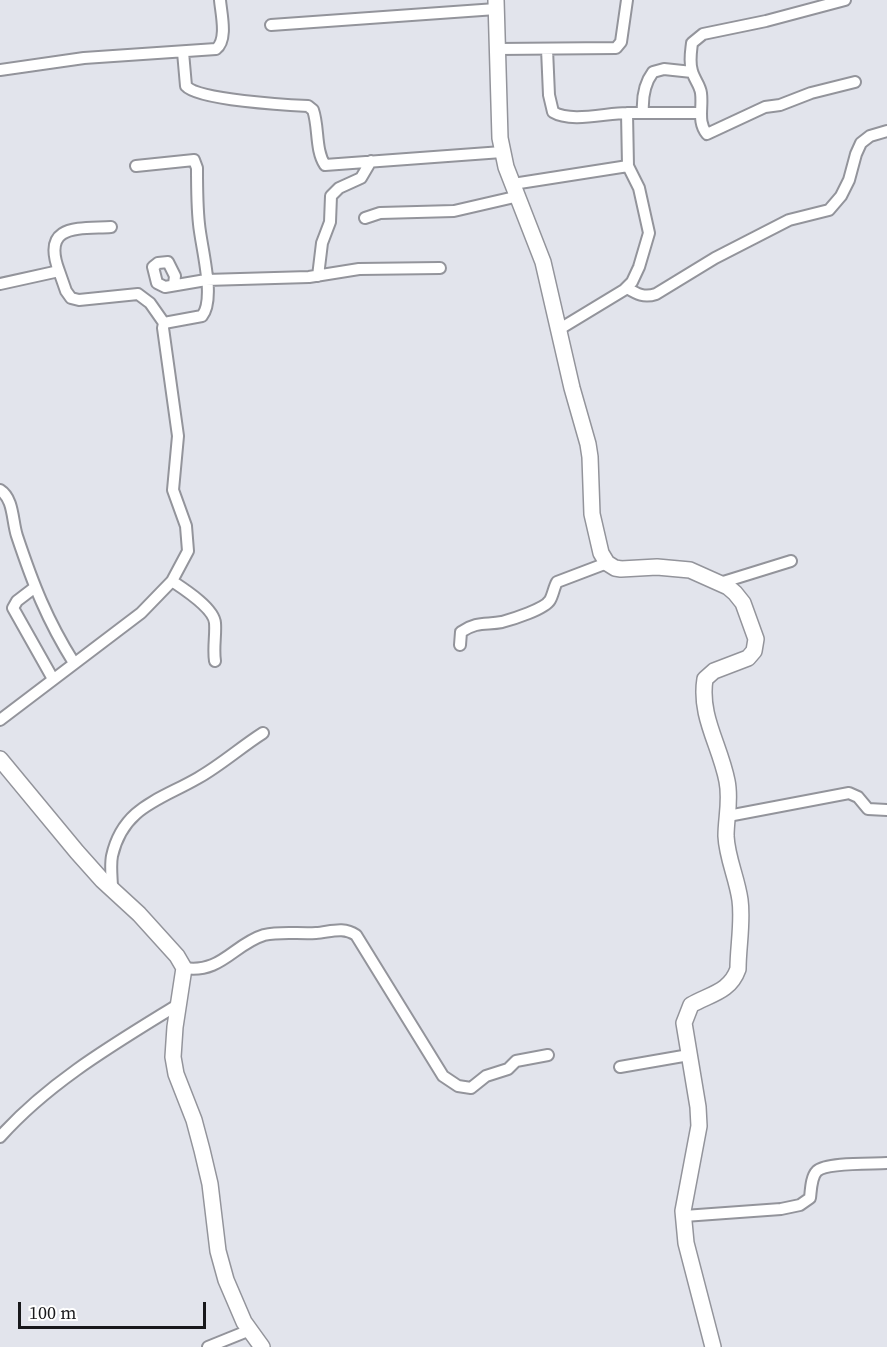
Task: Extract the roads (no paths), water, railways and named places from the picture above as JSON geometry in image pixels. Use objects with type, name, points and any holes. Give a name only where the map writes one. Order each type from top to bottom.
[{"type":"street","points":[[0,70],[84,58],[216,48],[222,37],[220,0]]},
{"type":"street","points":[[497,49],[616,48],[621,42],[627,0]]},
{"type":"street","points":[[845,0],[766,21],[703,34],[692,43],[690,61],[692,72],[700,88],[701,126],[709,134],[765,107],[780,105],[811,93],[855,82]]},
{"type":"street","points":[[271,25],[496,5],[498,120],[502,152],[543,262],[572,388],[588,444],[594,526],[601,553],[607,563],[621,569],[657,567],[690,570],[720,583],[735,593],[743,603],[756,639],[754,651],[748,658],[714,671],[705,679],[702,695],[704,709],[728,783],[728,852],[740,902],[738,969],[734,978],[726,988],[691,1005],[684,1023],[699,1126],[685,1195],[686,1243],[713,1347]]},
{"type":"street","points":[[547,49],[549,95],[553,112],[561,117],[627,113],[701,113]]},
{"type":"street","points":[[183,52],[184,77],[189,90],[245,102],[308,106],[315,114],[320,151],[325,165],[502,152]]},
{"type":"street","points":[[643,113],[644,91],[647,80],[653,72],[664,69],[692,72]]},
{"type":"street","points":[[558,330],[627,288],[639,267],[649,233],[639,188],[628,166],[627,113]]},
{"type":"street","points":[[627,288],[639,295],[656,294],[715,258],[789,220],[829,210],[841,196],[849,180],[861,143],[870,136],[887,131]]},
{"type":"street","points":[[136,166],[194,160],[197,168],[199,225],[207,280],[208,306],[202,316],[164,323]]},
{"type":"street","points":[[318,276],[322,243],[330,222],[332,196],[339,188],[361,178],[371,161]]},
{"type":"street","points":[[365,218],[380,213],[454,211],[516,190],[628,166]]},
{"type":"street","points":[[0,720],[141,613],[172,581],[188,550],[188,537],[173,490],[178,436],[163,334],[164,323],[150,303],[138,294],[79,300],[71,298],[59,271],[54,248],[58,237],[66,231],[111,227]]},
{"type":"street","points":[[174,284],[207,280],[298,278],[359,269],[440,268]]},
{"type":"street","points":[[0,284],[59,271]]},
{"type":"street","points":[[0,490],[9,500],[34,588],[58,638],[74,663]]},
{"type":"street","points":[[720,583],[791,561]]},
{"type":"street","points":[[460,645],[461,632],[470,626],[501,622],[538,609],[550,600],[557,582],[607,563]]},
{"type":"street","points":[[172,581],[187,591],[212,614],[215,622],[213,650],[215,661]]},
{"type":"street","points":[[34,588],[16,601],[14,608],[53,679]]},
{"type":"street","points":[[112,889],[111,858],[120,833],[134,816],[167,792],[198,778],[263,733]]},
{"type":"street","points":[[0,759],[77,852],[147,922],[177,956],[184,968],[173,1057],[176,1074],[194,1120],[202,1150],[210,1184],[218,1251],[226,1280],[244,1322],[262,1347]]},
{"type":"street","points":[[728,816],[849,793],[858,797],[868,809],[887,810]]},
{"type":"street","points":[[184,968],[203,970],[262,936],[281,932],[314,933],[345,929],[356,935],[443,1076],[451,1083],[471,1088],[486,1076],[508,1069],[516,1061],[548,1054]]},
{"type":"street","points":[[0,1137],[38,1100],[68,1076],[179,1004]]},
{"type":"street","points":[[621,1067],[689,1055]]},
{"type":"street","points":[[684,1216],[781,1209],[800,1205],[810,1198],[813,1179],[817,1171],[826,1166],[887,1163]]},
{"type":"street","points":[[208,1347],[250,1330]]}]
